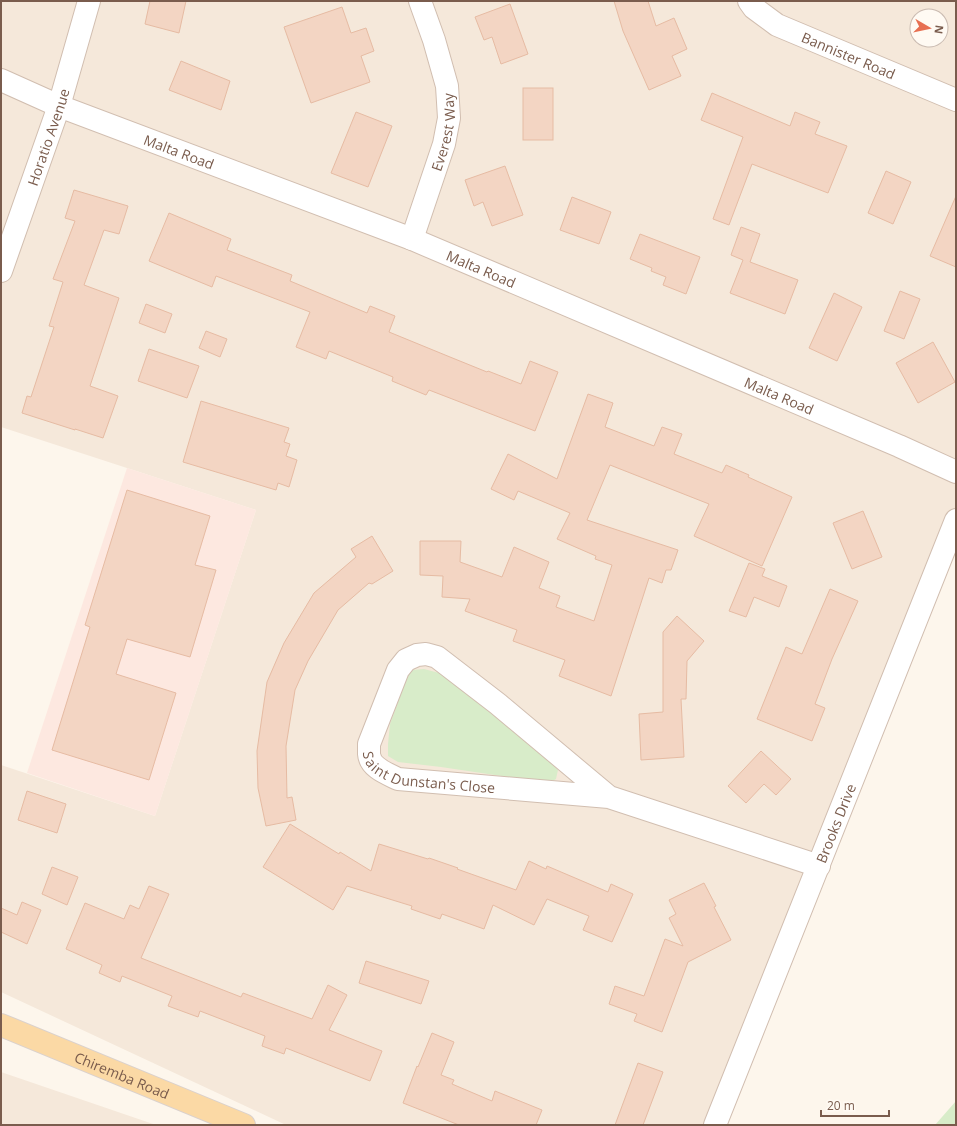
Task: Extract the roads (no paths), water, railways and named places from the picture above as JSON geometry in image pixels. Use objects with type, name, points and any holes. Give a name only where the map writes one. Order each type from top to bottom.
[{"type":"main road","name":"Chiremba Road","points":[[1,1025],[244,1125]]},
{"type":"street","name":"Horatio Avenue","points":[[1,271],[60,106],[89,1]]},
{"type":"street","name":"Everest Way","points":[[412,239],[444,144],[448,118],[447,86],[434,40],[420,1]]},
{"type":"street","name":"Bannister Road","points":[[749,1],[754,8],[777,26],[956,100]]},
{"type":"street","name":"Malta Road","points":[[1,80],[60,106],[412,239],[956,472]]},
{"type":"street","name":"Brooks Drive","points":[[715,1125],[956,520]]},
{"type":"street","name":"Saint Dunstan's Close","points":[[609,797],[498,704],[437,657],[426,654],[417,655],[406,660],[398,670],[369,744],[369,756],[381,772],[398,779],[609,797],[819,866]]}]
